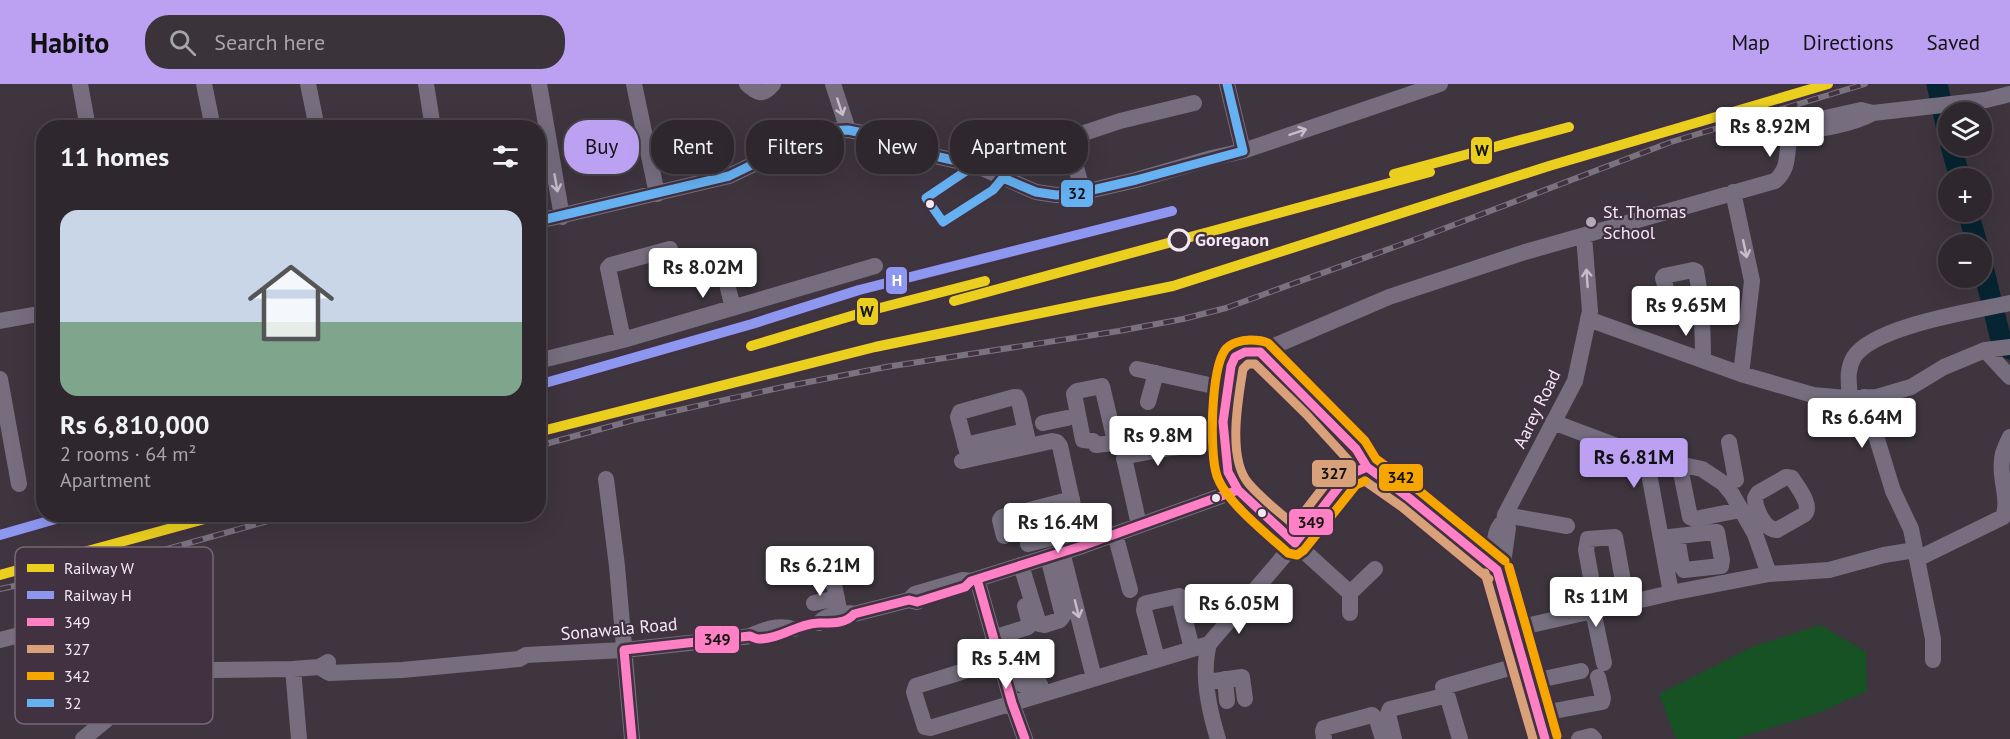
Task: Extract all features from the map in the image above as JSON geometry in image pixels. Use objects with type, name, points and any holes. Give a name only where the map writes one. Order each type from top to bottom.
[{"type":"street","points":[[80,84],[93,120]]},
{"type":"street","points":[[92,84],[95,120]]},
{"type":"street","points":[[204,84],[211,120]]},
{"type":"street","points":[[308,84],[315,120]]},
{"type":"street","points":[[426,84],[432,120]]},
{"type":"street","points":[[539,84],[545,120]]},
{"type":"street","points":[[634,84],[657,194]]},
{"type":"street","points":[[747,84],[758,92],[762,92],[773,84]]},
{"type":"street","points":[[833,84],[848,130]]},
{"type":"street","points":[[1227,84],[1243,151]]},
{"type":"street","points":[[546,220],[729,176],[822,131],[848,130],[878,136],[939,157],[975,165],[1036,192],[1056,195],[1083,192],[1243,151],[1440,84]]},
{"type":"street","points":[[1350,593],[1238,490],[1228,472],[1223,422],[1231,366],[1235,357],[1245,352],[1260,352],[1389,297],[1525,252],[1775,181],[1786,167],[1789,140],[1796,129],[1808,131],[1864,118],[1873,113],[1986,100],[2010,94]]},
{"type":"street","points":[[1083,192],[1069,143],[1075,136],[1120,121],[1194,103]]},
{"type":"street","points":[[546,124],[562,217]]},
{"type":"street","points":[[1734,192],[1752,281],[1741,374]]},
{"type":"street","name":"Aarey Road","points":[[1504,518],[1575,381],[1590,311],[1584,236]]},
{"type":"street","points":[[623,340],[608,272],[609,266],[670,249]]},
{"type":"street","points":[[546,359],[623,340],[875,267]]},
{"type":"street","points":[[728,288],[733,308]]},
{"type":"street","points":[[1701,294],[1703,360]]},
{"type":"street","points":[[1933,660],[1933,639],[1911,529],[1893,491],[1848,371],[1855,356],[1867,344],[1913,325],[2010,303]]},
{"type":"street","points":[[0,321],[36,314]]},
{"type":"street","points":[[1588,319],[1741,374],[1813,395],[1877,397],[1911,387],[1944,368],[1998,348],[2010,377]]},
{"type":"street","points":[[1260,352],[1316,406],[1356,449],[1367,467],[1497,566],[1545,739]]},
{"type":"street","points":[[1137,369],[1227,389]]},
{"type":"street","points":[[1148,402],[1156,373]]},
{"type":"street","points":[[0,379],[19,484]]},
{"type":"street","points":[[1027,438],[1017,397],[962,410],[958,417],[965,455],[1027,438],[1056,443],[1083,440]]},
{"type":"street","points":[[1028,544],[1076,537],[1056,443],[1046,423],[1066,418]]},
{"type":"street","points":[[1553,422],[1680,468],[1708,482],[1724,500],[1743,512]]},
{"type":"street","points":[[1513,629],[1629,597],[1671,593],[1769,574],[1829,570],[1884,555],[1916,554],[2002,517],[2008,500],[2001,459],[2010,437]]},
{"type":"street","points":[[1139,525],[1124,459],[1127,456],[1224,442]]},
{"type":"street","points":[[1729,442],[1737,480],[1732,494],[1755,534],[1769,574]]},
{"type":"street","points":[[1018,566],[1029,625],[1000,646],[916,686],[914,692],[924,725],[930,728],[1201,646],[1295,543],[1348,475],[1356,449]]},
{"type":"street","points":[[1646,457],[1669,538],[1671,593]]},
{"type":"street","points":[[1348,475],[1367,467]]},
{"type":"street","points":[[1680,468],[1702,469],[1737,480]]},
{"type":"street","points":[[1680,468],[1690,517],[1695,519],[1743,512]]},
{"type":"street","points":[[606,479],[617,566],[632,739]]},
{"type":"street","name":"Sonawala Road","points":[[213,670],[319,667],[329,672],[402,670],[519,659],[526,655],[624,650],[750,636],[758,639],[777,636],[793,629],[850,619],[844,609],[909,600],[917,602],[965,587],[974,580],[1055,554],[1076,537],[1115,534],[1238,490]]},
{"type":"street","points":[[1038,500],[1067,497]]},
{"type":"street","points":[[1004,536],[1000,520],[1002,517],[1067,497]]},
{"type":"street","points":[[1497,566],[1504,556],[1508,528],[1504,518],[1567,526]]},
{"type":"street","points":[[1115,534],[1130,590]]},
{"type":"street","points":[[1538,714],[1602,702],[1595,605],[1586,550],[1588,539],[1615,537],[1629,597]]},
{"type":"street","points":[[1622,540],[1629,597]]},
{"type":"street","points":[[1018,566],[1039,624],[1044,625],[1060,620],[1063,616],[1055,554]]},
{"type":"street","points":[[1055,554],[1094,678]]},
{"type":"street","points":[[808,568],[830,565],[844,609],[813,603]]},
{"type":"street","points":[[1350,613],[1350,593],[1375,569]]},
{"type":"street","points":[[974,580],[1000,646],[1023,685],[1030,687],[1040,684]]},
{"type":"street","points":[[1157,659],[1144,607],[1147,603],[1179,596],[1205,660],[1213,722],[1218,739]]},
{"type":"street","points":[[0,640],[15,636]]},
{"type":"street","points":[[1000,646],[1027,638]]},
{"type":"street","points":[[1000,646],[1012,703],[1025,739]]},
{"type":"street","points":[[1443,687],[1523,664]]},
{"type":"street","points":[[293,669],[299,739]]},
{"type":"street","points":[[1529,682],[1581,671]]},
{"type":"street","points":[[1207,682],[1242,677],[1245,699]]},
{"type":"street","points":[[1225,679],[1227,701]]},
{"type":"street","points":[[1394,739],[1388,714],[1390,709],[1444,696],[1448,698],[1460,739]]},
{"type":"street","points":[[1324,739],[1323,731],[1328,726],[1372,715],[1377,720],[1383,739]]},
{"type":"street","points":[[83,739],[101,724]]},
{"type":"street","points":[[1579,739],[1591,736],[1594,739]]},
{"type":"green space","points":[[1820,625],[1866,652],[1867,691],[1821,712],[1736,739],[1676,739],[1659,694],[1754,646]]},
{"type":"waterway","points":[[1937,84],[1941,102]]},
{"type":"waterway","points":[[1954,156],[1957,168]]},
{"type":"waterway","points":[[1971,222],[1974,234]]},
{"type":"waterway","points":[[1988,288],[2000,336],[2010,349]]},
{"type":"railway","points":[[546,444],[634,420],[783,387],[886,367],[1119,331],[1226,308],[1422,237],[1671,142],[1865,84]]},
{"type":"railway","points":[[174,547],[264,522]]},
{"type":"railway","points":[[0,589],[15,586]]},
{"type":"rail line","name":"W","points":[[546,430],[875,347],[1173,286],[1549,166],[1828,84]]},
{"type":"rail line","name":"W","points":[[1394,174],[1569,127]]},
{"type":"rail line","name":"W","points":[[954,301],[1430,172]]},
{"type":"rail line","name":"H","points":[[546,383],[752,324],[859,290],[1172,211]]},
{"type":"rail line","name":"W","points":[[751,346],[868,311],[985,281]]},
{"type":"rail line","name":"H","points":[[0,535],[45,522]]},
{"type":"rail line","name":"W","points":[[102,547],[194,522]]},
{"type":"rail line","name":"W","points":[[0,575],[15,571]]},
{"type":"transit line","name":"32","points":[[962,174],[926,198],[943,222],[993,190],[1003,178],[1036,192],[1056,195],[1075,194],[1243,151],[1227,84]]},
{"type":"transit line","name":"32","points":[[546,219],[729,176],[822,131],[848,130],[878,136],[950,159]]},
{"type":"transit line","name":"342","points":[[1365,481],[1356,485],[1304,550],[1297,555],[1288,553],[1248,517],[1222,486],[1214,465],[1212,431],[1214,393],[1220,360],[1225,350],[1236,342],[1247,340],[1268,343],[1365,441],[1376,459],[1417,489],[1505,561]]},
{"type":"transit line","name":"349","points":[[1245,352],[1260,352],[1356,449],[1367,467],[1348,475],[1295,543],[1238,490],[1228,472],[1223,422],[1231,366],[1235,357],[1245,352]]},
{"type":"transit line","name":"327","points":[[1248,364],[1255,364],[1306,414],[1349,461],[1339,467],[1294,525],[1249,484],[1238,460],[1237,412],[1243,369],[1248,364]]},
{"type":"transit line","name":"349","points":[[1367,467],[1497,570]]},
{"type":"transit line","name":"327","points":[[1365,481],[1402,507],[1489,579]]},
{"type":"transit line","name":"349","points":[[632,739],[624,650],[750,636],[758,639],[767,638],[811,624],[843,621],[854,614],[909,600],[917,602],[965,587],[971,581],[1082,546],[1238,490]]},
{"type":"transit line","name":"342","points":[[1509,567],[1557,736]]},
{"type":"transit line","name":"349","points":[[1497,570],[1545,739]]},
{"type":"transit line","name":"327","points":[[1485,573],[1533,739]]},
{"type":"transit line","name":"349","points":[[977,579],[1012,703],[1025,739]]},
{"type":"place","name":"St. Thomas School","points":[[1591,222]]},
{"type":"place","name":"Goregaon","points":[[1179,240]]}]
